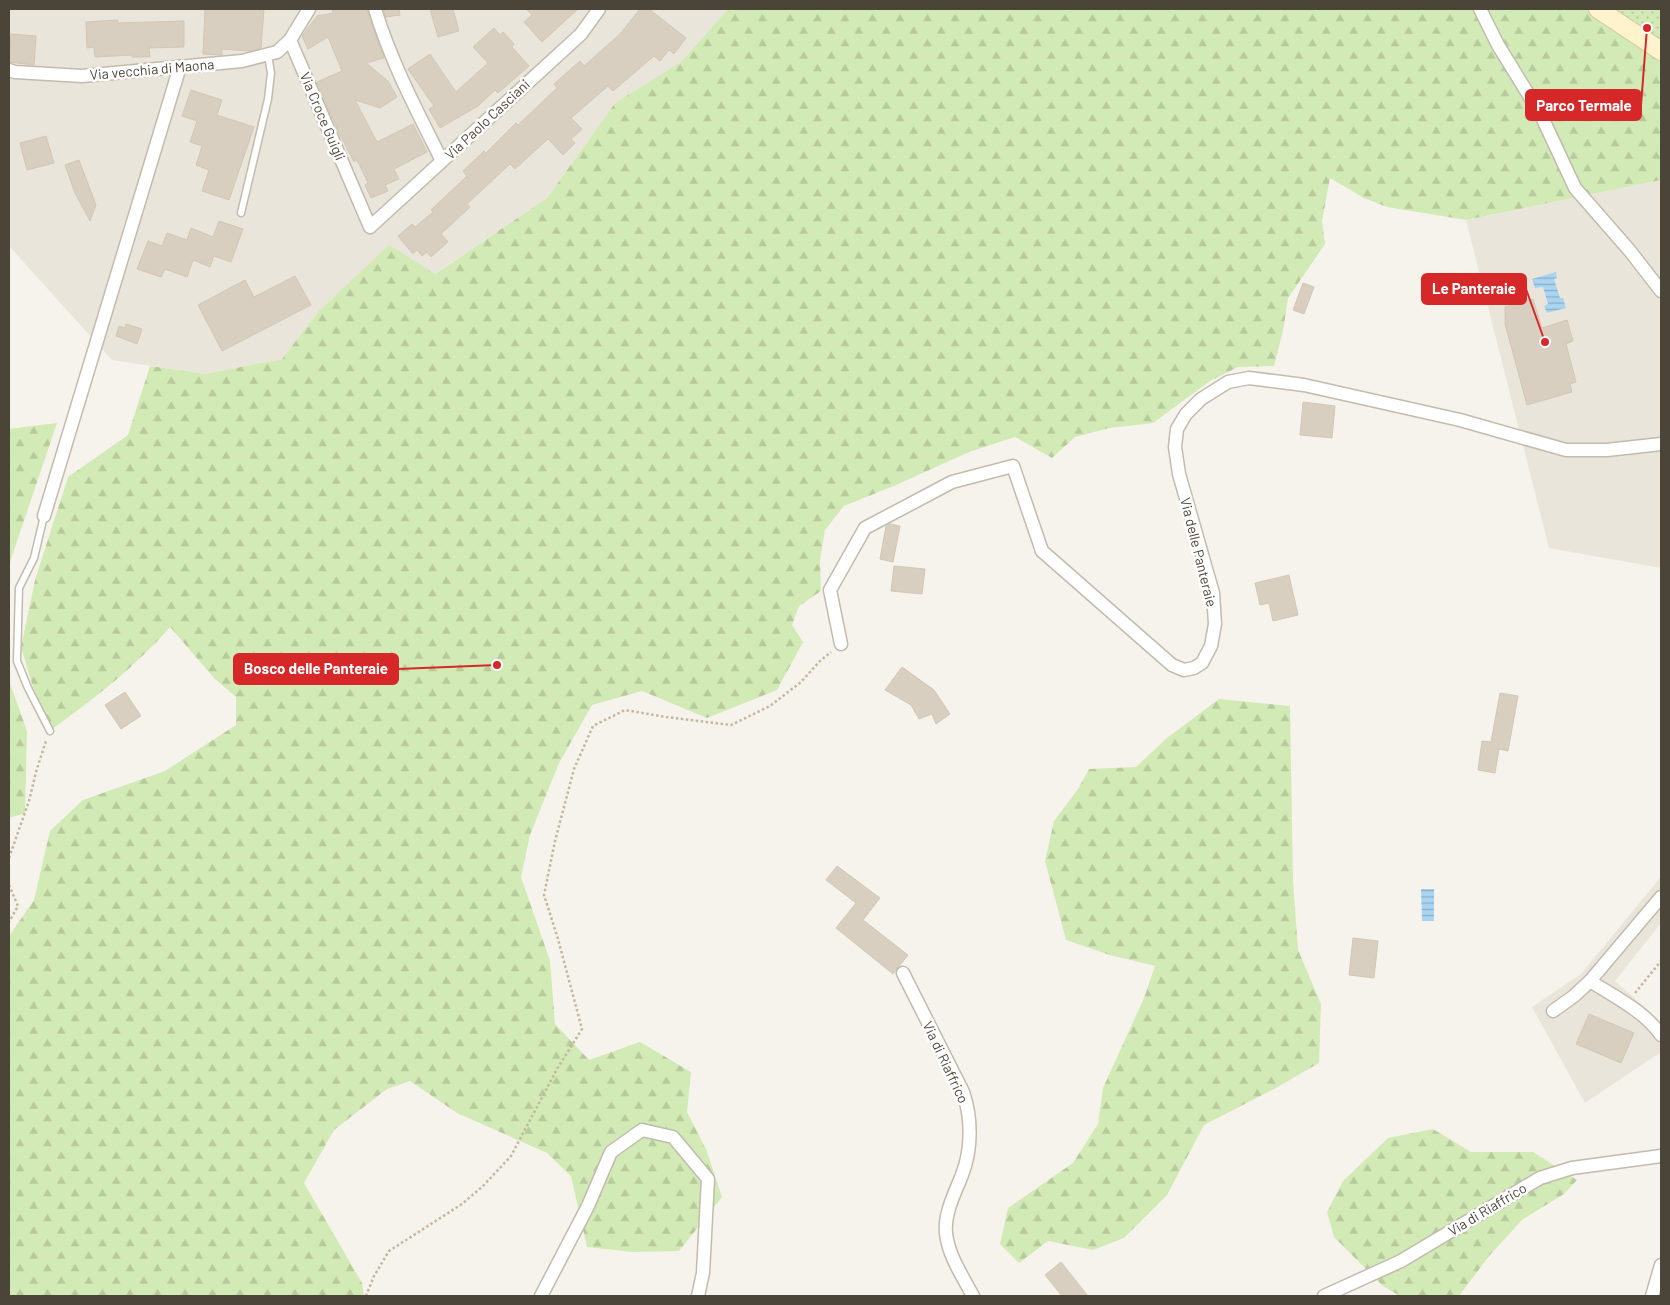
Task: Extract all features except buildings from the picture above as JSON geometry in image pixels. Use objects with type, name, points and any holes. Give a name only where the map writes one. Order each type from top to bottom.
[{"type":"main road","points":[[1598,9],[1661,51]]},
{"type":"street","points":[[290,40],[309,9]]},
{"type":"street","points":[[375,9],[382,34],[398,73],[442,161]]},
{"type":"street","name":"Via Paolo Casciani","points":[[370,226],[581,34],[599,9]]},
{"type":"street","points":[[1480,9],[1498,45],[1541,115],[1575,188],[1630,250],[1661,290]]},
{"type":"street","name":"Via vecchia di Maona","points":[[9,70],[15,72],[82,76],[242,61],[268,55],[284,47],[290,40]]},
{"type":"street","name":"Via Croce Guigli","points":[[290,40],[370,226]]},
{"type":"street","points":[[44,516],[176,83],[178,67]]},
{"type":"street","name":"Via delle Panteraie","points":[[841,644],[830,590],[866,528],[952,482],[1013,466],[1042,550],[1172,666],[1184,670],[1194,668],[1202,663],[1211,646],[1215,624],[1213,593],[1179,474],[1175,447],[1177,429],[1186,414],[1201,399],[1228,382],[1249,378],[1304,385],[1460,420],[1566,450],[1607,450],[1661,444]]},
{"type":"street","points":[[1553,1011],[1574,996],[1590,981],[1661,897]]},
{"type":"street","name":"Via di Riaffrico","points":[[904,973],[963,1092],[968,1106],[969,1147],[966,1164],[947,1216],[946,1233],[950,1251],[973,1296]]},
{"type":"street","points":[[1590,981],[1652,1023],[1661,1035]]},
{"type":"street","points":[[541,1296],[588,1206],[611,1152],[642,1130],[674,1137],[708,1179],[703,1273],[698,1296]]},
{"type":"street","name":"Via di Riaffrico","points":[[1324,1296],[1401,1261],[1540,1178],[1572,1168],[1661,1156]]},
{"type":"street","points":[[1652,1296],[1661,1265]]},
{"type":"lane","points":[[241,213],[268,99],[271,73],[268,55]]},
{"type":"lane","points":[[44,516],[34,558],[19,588],[17,660],[28,688],[50,731]]},
{"type":"path","points":[[366,1296],[374,1276],[390,1251],[462,1204],[484,1186],[512,1156],[558,1069],[582,1029],[544,895],[555,841],[574,769],[593,726],[625,710],[731,725],[770,706],[801,682],[820,661],[841,644]]},
{"type":"path","points":[[9,858],[29,801],[36,772],[50,731]]},
{"type":"path","points":[[9,885],[18,906],[9,922]]},
{"type":"path","points":[[1620,1000],[1632,996],[1661,961]]},
{"type":"shaded area","points":[[9,9],[728,9],[681,62],[615,103],[547,198],[434,274],[318,312],[282,359],[205,374],[112,360],[9,246]]},
{"type":"shaded area","points":[[1661,180],[1661,568],[1549,548],[1466,220]]},
{"type":"shaded area","points":[[1661,811],[1661,923],[1615,981],[1649,1011],[1661,1025],[1661,1052],[1585,1103],[1532,1007],[1581,974],[1660,878]]},
{"type":"green space","points":[[728,9],[1604,9],[1661,48],[1661,180],[1466,220],[1387,207],[1364,198],[1330,178],[1322,221],[1325,244],[1288,298],[1283,331],[1274,366],[1238,367],[1210,381],[1153,423],[1109,428],[1075,437],[1052,458],[1015,437],[969,452],[844,506],[825,530],[820,561],[821,591],[799,606],[792,625],[803,642],[777,690],[707,718],[642,691],[592,705],[559,763],[530,835],[521,877],[550,961],[555,1024],[589,1060],[640,1042],[691,1072],[687,1112],[706,1149],[722,1197],[679,1251],[633,1252],[587,1247],[571,1176],[547,1153],[457,1113],[410,1081],[387,1089],[334,1130],[304,1183],[362,1283],[364,1296],[9,1296],[9,936],[34,900],[50,831],[83,800],[165,771],[236,725],[236,697],[215,679],[170,627],[143,656],[114,682],[51,730],[33,687],[21,647],[35,580],[68,477],[128,435],[150,366],[205,374],[282,359],[318,312],[389,245],[435,274],[547,198],[615,103],[681,62]]},
{"type":"green space","points":[[1604,9],[1661,9],[1661,48]]},
{"type":"green space","points":[[57,423],[9,565],[9,429]]},
{"type":"green space","points":[[9,680],[27,731],[25,813],[9,818]]},
{"type":"green space","points":[[1219,699],[1290,706],[1293,881],[1298,950],[1321,1004],[1319,1063],[1274,1089],[1204,1125],[1167,1195],[1124,1238],[1093,1250],[1048,1241],[1019,1263],[1000,1244],[1008,1208],[1073,1163],[1098,1124],[1103,1088],[1144,998],[1155,966],[1110,955],[1066,940],[1045,861],[1054,821],[1078,789],[1089,769],[1136,767],[1167,738]]},
{"type":"green space","points":[[1433,1129],[1471,1152],[1533,1152],[1577,1180],[1564,1194],[1523,1219],[1489,1256],[1459,1296],[1400,1296],[1383,1286],[1334,1237],[1327,1212],[1343,1181],[1388,1138]]},
{"type":"water","points":[[1556,272],[1557,278],[1554,279],[1560,298],[1563,298],[1566,308],[1547,313],[1544,306],[1548,304],[1543,287],[1535,288],[1532,279]]},
{"type":"water","points":[[1421,889],[1434,889],[1434,921],[1422,921]]},
{"type":"place","name":"Parco Termale","points":[[1647,28]]},
{"type":"place","name":"Le Panteraie","points":[[1545,342]]},
{"type":"place","name":"Bosco delle Panteraie","points":[[497,665]]}]
